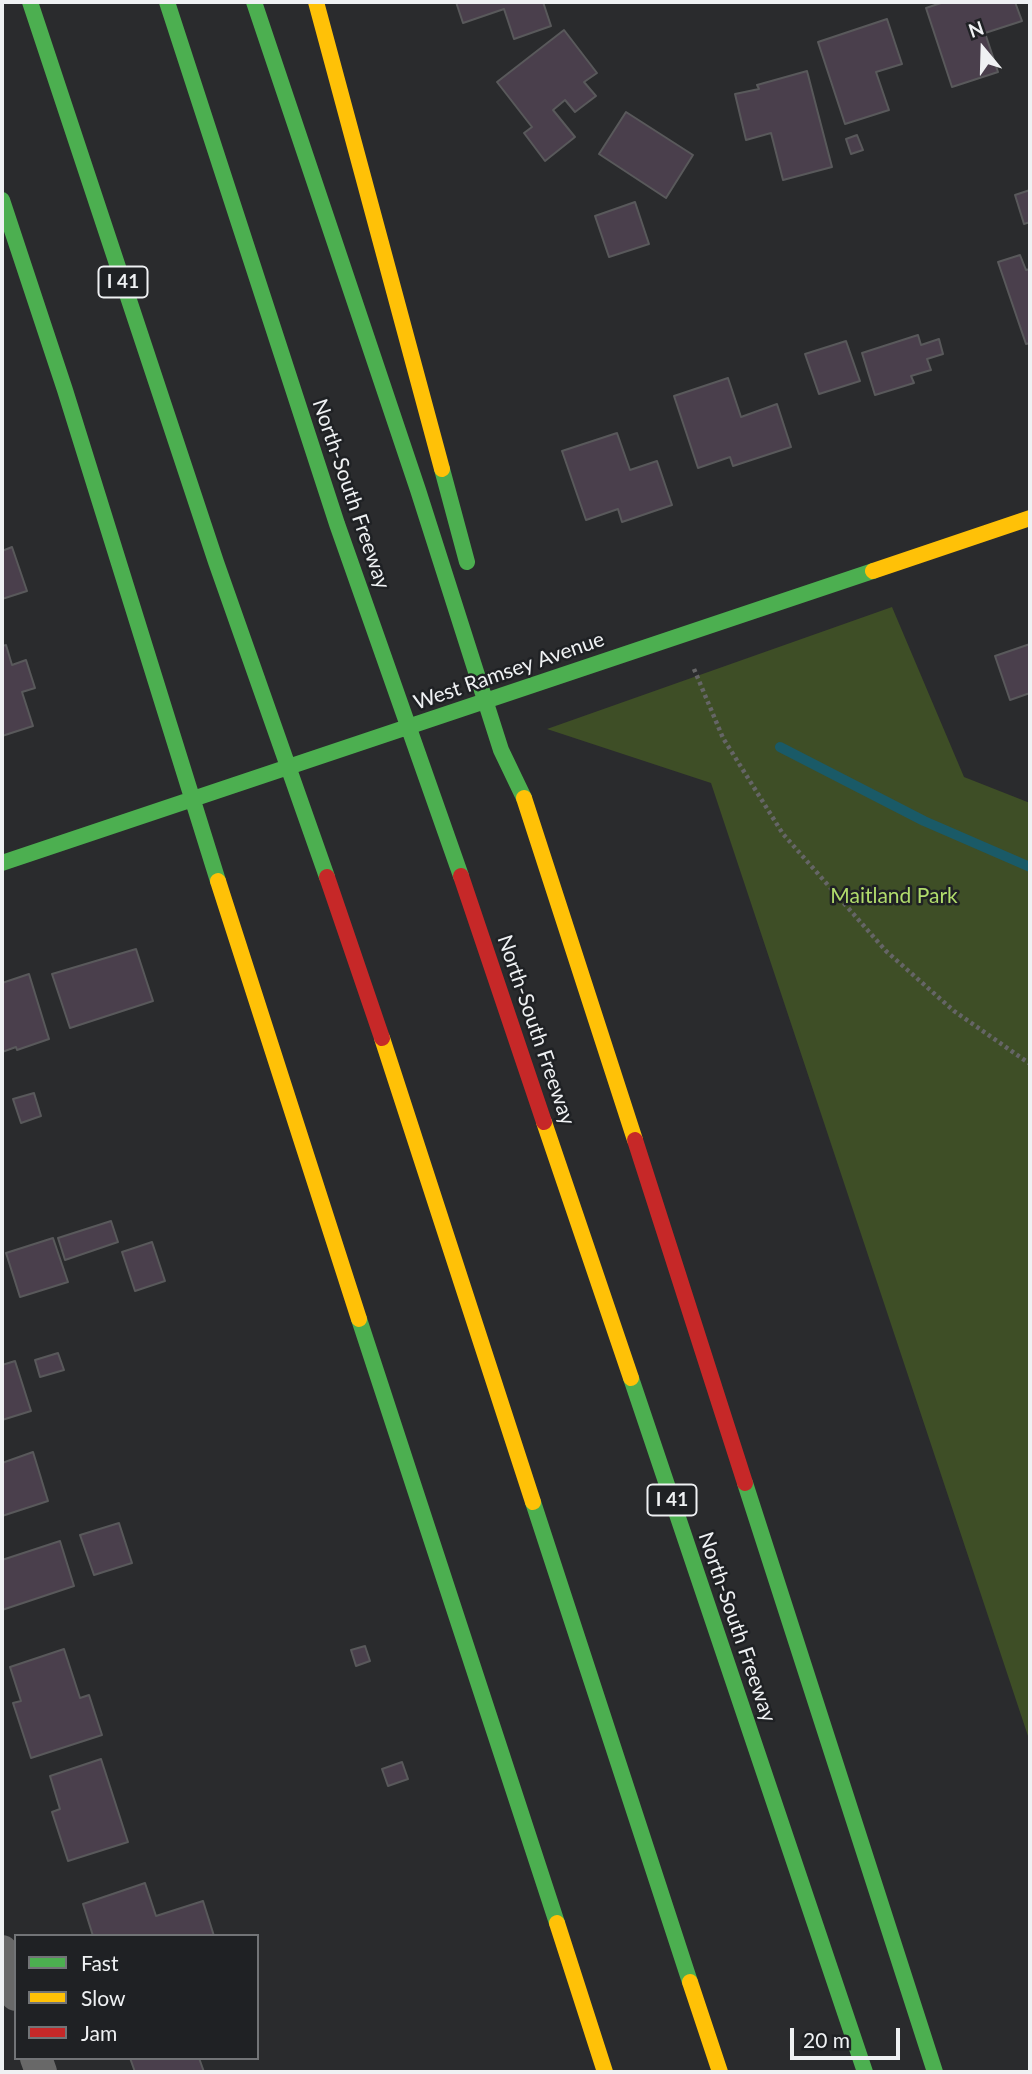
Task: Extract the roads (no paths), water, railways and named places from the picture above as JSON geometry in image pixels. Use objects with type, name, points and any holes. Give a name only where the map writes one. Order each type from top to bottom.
[{"type":"main road","name":"I 41","points":[[30,2],[216,562],[360,972],[720,2072]]},
{"type":"main road","name":"North-South Freeway","points":[[167,2],[337,524],[479,928],[865,2072]]},
{"type":"main road","points":[[254,2],[418,490],[501,750],[527,805],[935,2072]]},
{"type":"main road","points":[[316,2],[471,577]]},
{"type":"main road","points":[[2,200],[65,390],[256,1002],[605,2072]]},
{"type":"main road","points":[[23,311],[65,390]]},
{"type":"main road","name":"West Ramsey Avenue","points":[[2,863],[1030,518]]},
{"type":"main road","points":[[499,679],[507,706]]},
{"type":"main road","points":[[518,746],[527,805]]},
{"type":"street","points":[[2,1951],[14,1989]]},
{"type":"waterway","points":[[780,747],[924,821],[1030,867]]},
{"type":"park label","name":"Maitland Park","points":[[894,896]]}]
